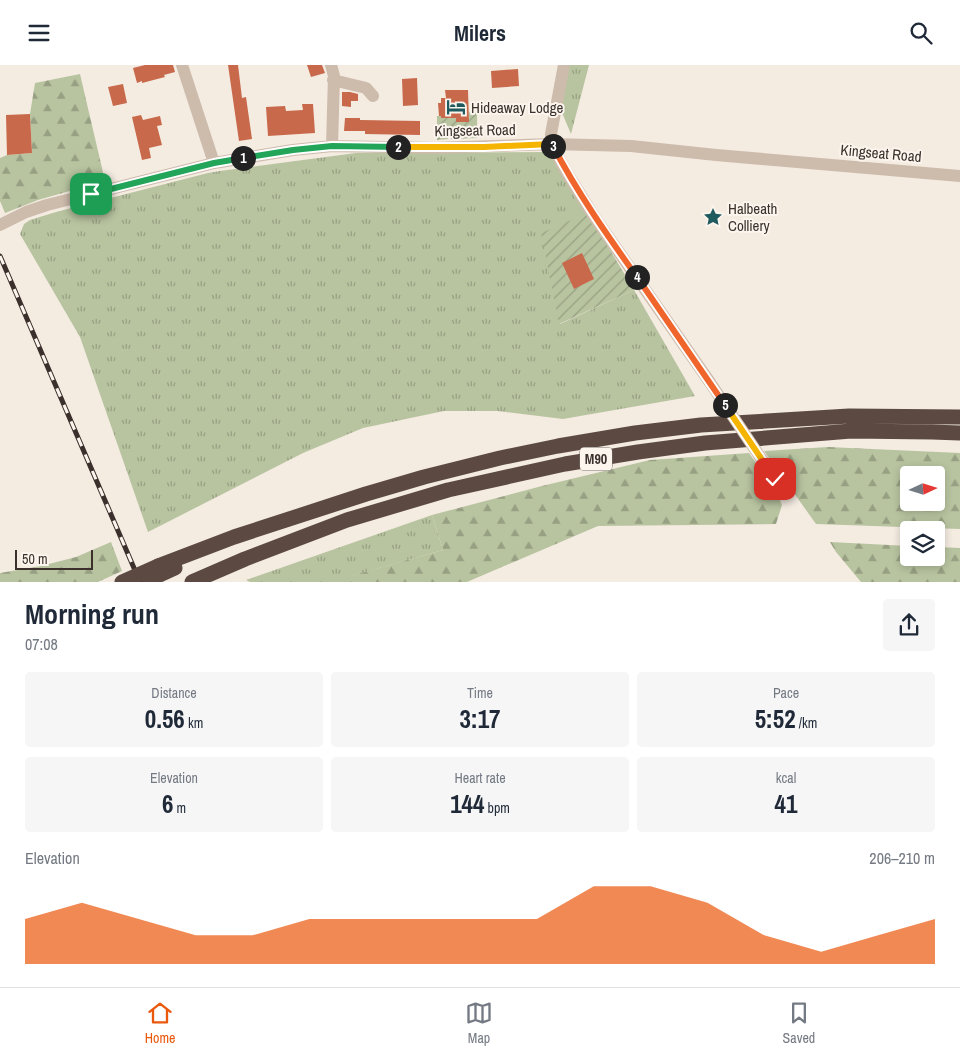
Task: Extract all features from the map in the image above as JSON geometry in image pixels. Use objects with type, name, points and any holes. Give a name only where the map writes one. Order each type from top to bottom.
[{"type":"highway","name":"M90","points":[[122,582],[160,569],[234,537],[424,477],[558,446],[635,433],[701,425],[849,415],[960,417]]},
{"type":"highway","name":"M90","points":[[192,582],[312,532],[382,509],[448,490],[565,464],[705,443],[851,431],[960,433]]},
{"type":"highway","name":"M90","points":[[198,582],[245,559]]},
{"type":"highway","name":"M90","points":[[144,582],[160,569]]},
{"type":"street","points":[[182,65],[214,163]]},
{"type":"street","points":[[331,65],[334,76],[332,146]]},
{"type":"street","points":[[564,65],[551,133],[552,144],[595,218],[709,381],[776,481]]},
{"type":"street","points":[[333,80],[366,88],[373,97]]},
{"type":"street","name":"Kingseat Road","points":[[0,225],[26,212],[47,205],[214,163],[293,150],[332,146],[435,148],[552,144],[632,146],[960,176]]},
{"type":"green space","points":[[569,65],[589,65],[571,134],[560,108]]},
{"type":"green space","points":[[80,74],[105,181],[38,200],[5,213],[0,201],[0,158],[7,155],[32,153],[30,114],[35,83]]},
{"type":"green space","points":[[477,105],[477,138],[451,139],[448,137],[448,139],[437,140],[437,116],[441,116],[441,118],[456,118],[456,122],[468,122],[470,110]]},
{"type":"green space","points":[[549,152],[588,213],[560,324],[634,290],[695,396],[563,419],[497,411],[444,411],[363,428],[303,453],[148,532],[80,337],[20,234],[24,224],[30,220],[56,212],[220,171],[356,153]]},
{"type":"green space","points":[[588,213],[634,290],[559,324],[541,233]]},
{"type":"green space","points":[[828,447],[960,453],[960,529],[945,528],[945,521],[900,521],[900,527],[816,524],[764,451]]},
{"type":"green space","points":[[749,453],[774,487],[782,505],[776,524],[598,526],[467,582],[352,582],[350,576],[443,550],[432,515],[650,460]]},
{"type":"green space","points":[[432,515],[443,550],[351,576],[352,582],[250,582],[246,580]]},
{"type":"green space","points":[[111,542],[122,571],[98,582],[0,582],[0,573],[41,566],[76,557]]},
{"type":"green space","points":[[830,542],[900,546],[900,566],[945,566],[945,547],[960,548],[960,582],[861,582]]},
{"type":"building","points":[[145,65],[173,65],[175,72],[164,75],[165,77],[137,83],[133,68]]},
{"type":"building","points":[[228,65],[238,65],[242,98],[246,97],[252,139],[239,141]]},
{"type":"building","points":[[307,65],[322,65],[325,73],[311,77]]},
{"type":"building","points":[[518,69],[519,86],[492,88],[491,71]]},
{"type":"building","points":[[417,78],[418,105],[403,106],[402,79]]},
{"type":"building","points":[[123,84],[127,103],[113,106],[108,87]]},
{"type":"building","points":[[445,90],[468,90],[469,122],[456,122],[456,118],[441,118],[439,116],[438,103],[441,103],[441,98],[446,98]]},
{"type":"building","points":[[342,92],[358,94],[358,101],[351,101],[351,107],[342,106]]},
{"type":"building","points":[[302,104],[313,104],[315,133],[268,136],[266,107],[285,106],[286,111],[303,110]]},
{"type":"building","points":[[30,114],[32,153],[7,155],[6,115]]},
{"type":"building","points":[[141,115],[143,120],[160,116],[162,125],[157,126],[162,145],[149,148],[151,158],[142,160],[132,117]]},
{"type":"building","points":[[345,118],[420,121],[420,135],[365,134],[365,131],[344,131]]},
{"type":"building","points":[[582,253],[594,279],[574,289],[562,263]]},
{"type":"railway","points":[[0,256],[140,582]]},
{"type":"place","name":"Hideaway Lodge","points":[[456,107]]},
{"type":"place","name":"Halbeath Colliery","points":[[713,217]]},
{"type":"route","points":[[91,194],[214,163],[293,150],[332,146],[435,148],[552,144],[595,218],[775,479]]}]
